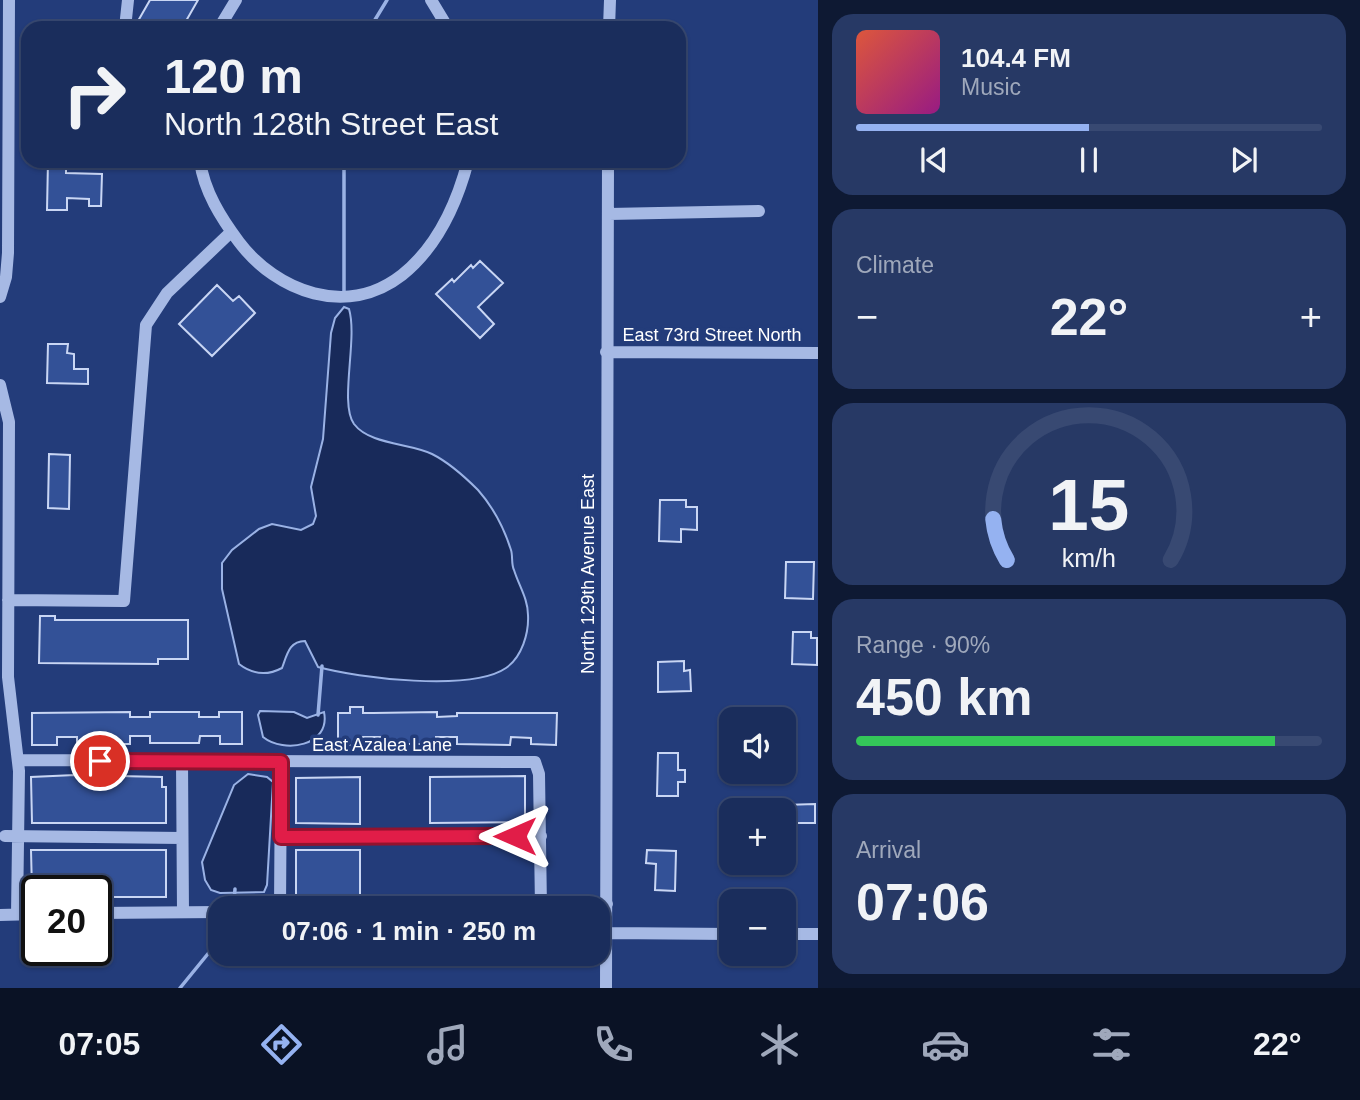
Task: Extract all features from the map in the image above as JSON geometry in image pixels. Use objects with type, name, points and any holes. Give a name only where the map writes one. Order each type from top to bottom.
[{"type":"street","points":[[126,21],[128,0]]},
{"type":"street","points":[[223,21],[236,0]]},
{"type":"street","points":[[430,0],[444,21]]},
{"type":"street","points":[[609,21],[610,0]]},
{"type":"street","points":[[0,297],[6,277],[8,253],[4,123],[6,2]]},
{"type":"street","points":[[202,168],[210,195],[231,232],[257,264],[282,282],[304,292],[351,297],[402,275],[425,249],[454,203],[466,168]]},
{"type":"street","name":"North 129th Avenue East","points":[[607,896],[608,168]]},
{"type":"street","points":[[608,214],[759,211]]},
{"type":"street","points":[[8,600],[124,601],[146,325],[167,293],[231,232]]},
{"type":"street","name":"East 73rd Street North","points":[[606,352],[817,353]]},
{"type":"street","points":[[0,385],[9,422],[8,600],[4,624],[18,760],[12,836],[17,915]]},
{"type":"street","name":"East Azalea Lane","points":[[18,760],[535,762],[539,774],[541,836]]},
{"type":"street","points":[[182,762],[183,912]]},
{"type":"street","points":[[280,896],[281,762]]},
{"type":"street","points":[[12,836],[182,838]]},
{"type":"street","points":[[281,837],[541,836],[541,896]]},
{"type":"street","points":[[112,913],[208,912]]},
{"type":"street","points":[[0,915],[21,915]]},
{"type":"street","points":[[610,928],[719,933]]},
{"type":"street","points":[[796,934],[817,934]]},
{"type":"street","name":"North 129th Avenue East","points":[[605,966],[606,988]]},
{"type":"water","points":[[344,307],[349,309],[351,322],[348,401],[354,424],[370,436],[423,450],[451,466],[478,490],[505,534],[512,552],[513,568],[527,603],[527,629],[523,644],[512,663],[490,675],[467,680],[414,681],[336,671],[318,667],[305,641],[292,646],[282,668],[276,671],[260,673],[239,664],[222,589],[222,563],[232,550],[259,529],[272,524],[301,530],[313,524],[316,516],[311,487],[323,439],[331,333],[335,318]]},
{"type":"water","points":[[260,711],[294,712],[307,718],[324,712],[324,724],[320,733],[304,744],[282,745],[263,737],[258,715]]},
{"type":"water","points":[[248,774],[267,777],[273,782],[267,885],[264,892],[220,893],[211,890],[205,880],[202,862],[234,785]]},
{"type":"building","points":[[150,0],[198,0],[186,21],[138,21]]},
{"type":"building","points":[[48,168],[66,168],[66,173],[102,174],[101,206],[89,206],[89,199],[67,198],[67,210],[47,210]]},
{"type":"building","points":[[480,261],[503,283],[478,307],[494,324],[480,338],[436,294],[452,279],[454,282],[471,265],[473,268]]},
{"type":"building","points":[[217,285],[233,301],[239,296],[255,313],[212,356],[179,324]]},
{"type":"building","points":[[48,344],[68,344],[67,353],[74,354],[74,369],[88,369],[88,384],[47,383]]},
{"type":"building","points":[[49,454],[70,455],[69,509],[48,508]]},
{"type":"building","points":[[660,500],[686,500],[686,507],[697,507],[697,530],[681,529],[681,542],[659,541]]},
{"type":"building","points":[[786,562],[814,562],[813,599],[785,598]]},
{"type":"building","points":[[40,616],[55,616],[55,620],[188,620],[188,659],[158,659],[158,664],[39,663]]},
{"type":"building","points":[[793,632],[811,632],[811,638],[817,638],[817,665],[792,664]]},
{"type":"building","points":[[684,661],[684,671],[690,670],[691,691],[658,692],[658,662]]},
{"type":"building","points":[[350,707],[363,707],[363,713],[437,712],[437,717],[457,716],[457,713],[557,713],[556,745],[531,744],[531,738],[511,737],[510,745],[457,744],[457,737],[436,737],[436,744],[383,744],[383,737],[362,737],[362,745],[338,745],[338,713],[350,713]]},
{"type":"building","points":[[130,712],[130,717],[150,717],[150,712],[199,712],[199,717],[219,717],[219,712],[242,712],[242,744],[220,744],[220,736],[200,736],[199,743],[150,743],[150,736],[130,736],[130,744],[77,744],[77,737],[57,737],[57,745],[32,745],[32,713]]},
{"type":"building","points":[[658,753],[678,753],[678,770],[685,770],[685,782],[678,782],[678,796],[657,796]]},
{"type":"building","points":[[525,776],[525,822],[430,823],[430,777]]},
{"type":"building","points":[[31,777],[162,777],[162,787],[166,787],[166,823],[32,823]]},
{"type":"building","points":[[360,777],[360,824],[296,823],[296,778]]},
{"type":"building","points":[[815,804],[815,823],[796,823],[796,805]]},
{"type":"building","points":[[31,850],[166,850],[166,897],[112,897],[112,875],[32,875]]},
{"type":"building","points":[[296,850],[360,850],[360,896],[296,896]]},
{"type":"building","points":[[647,850],[676,851],[675,891],[655,890],[656,864],[646,863]]},
{"type":"waterway","points":[[374,21],[387,0]]},
{"type":"waterway","points":[[344,168],[344,292]]},
{"type":"waterway","points":[[318,715],[322,666]]},
{"type":"waterway","points":[[234,896],[235,889]]},
{"type":"waterway","points":[[180,988],[208,954]]},
{"type":"route","points":[[100,761],[281,762],[281,837],[515,836]]}]
